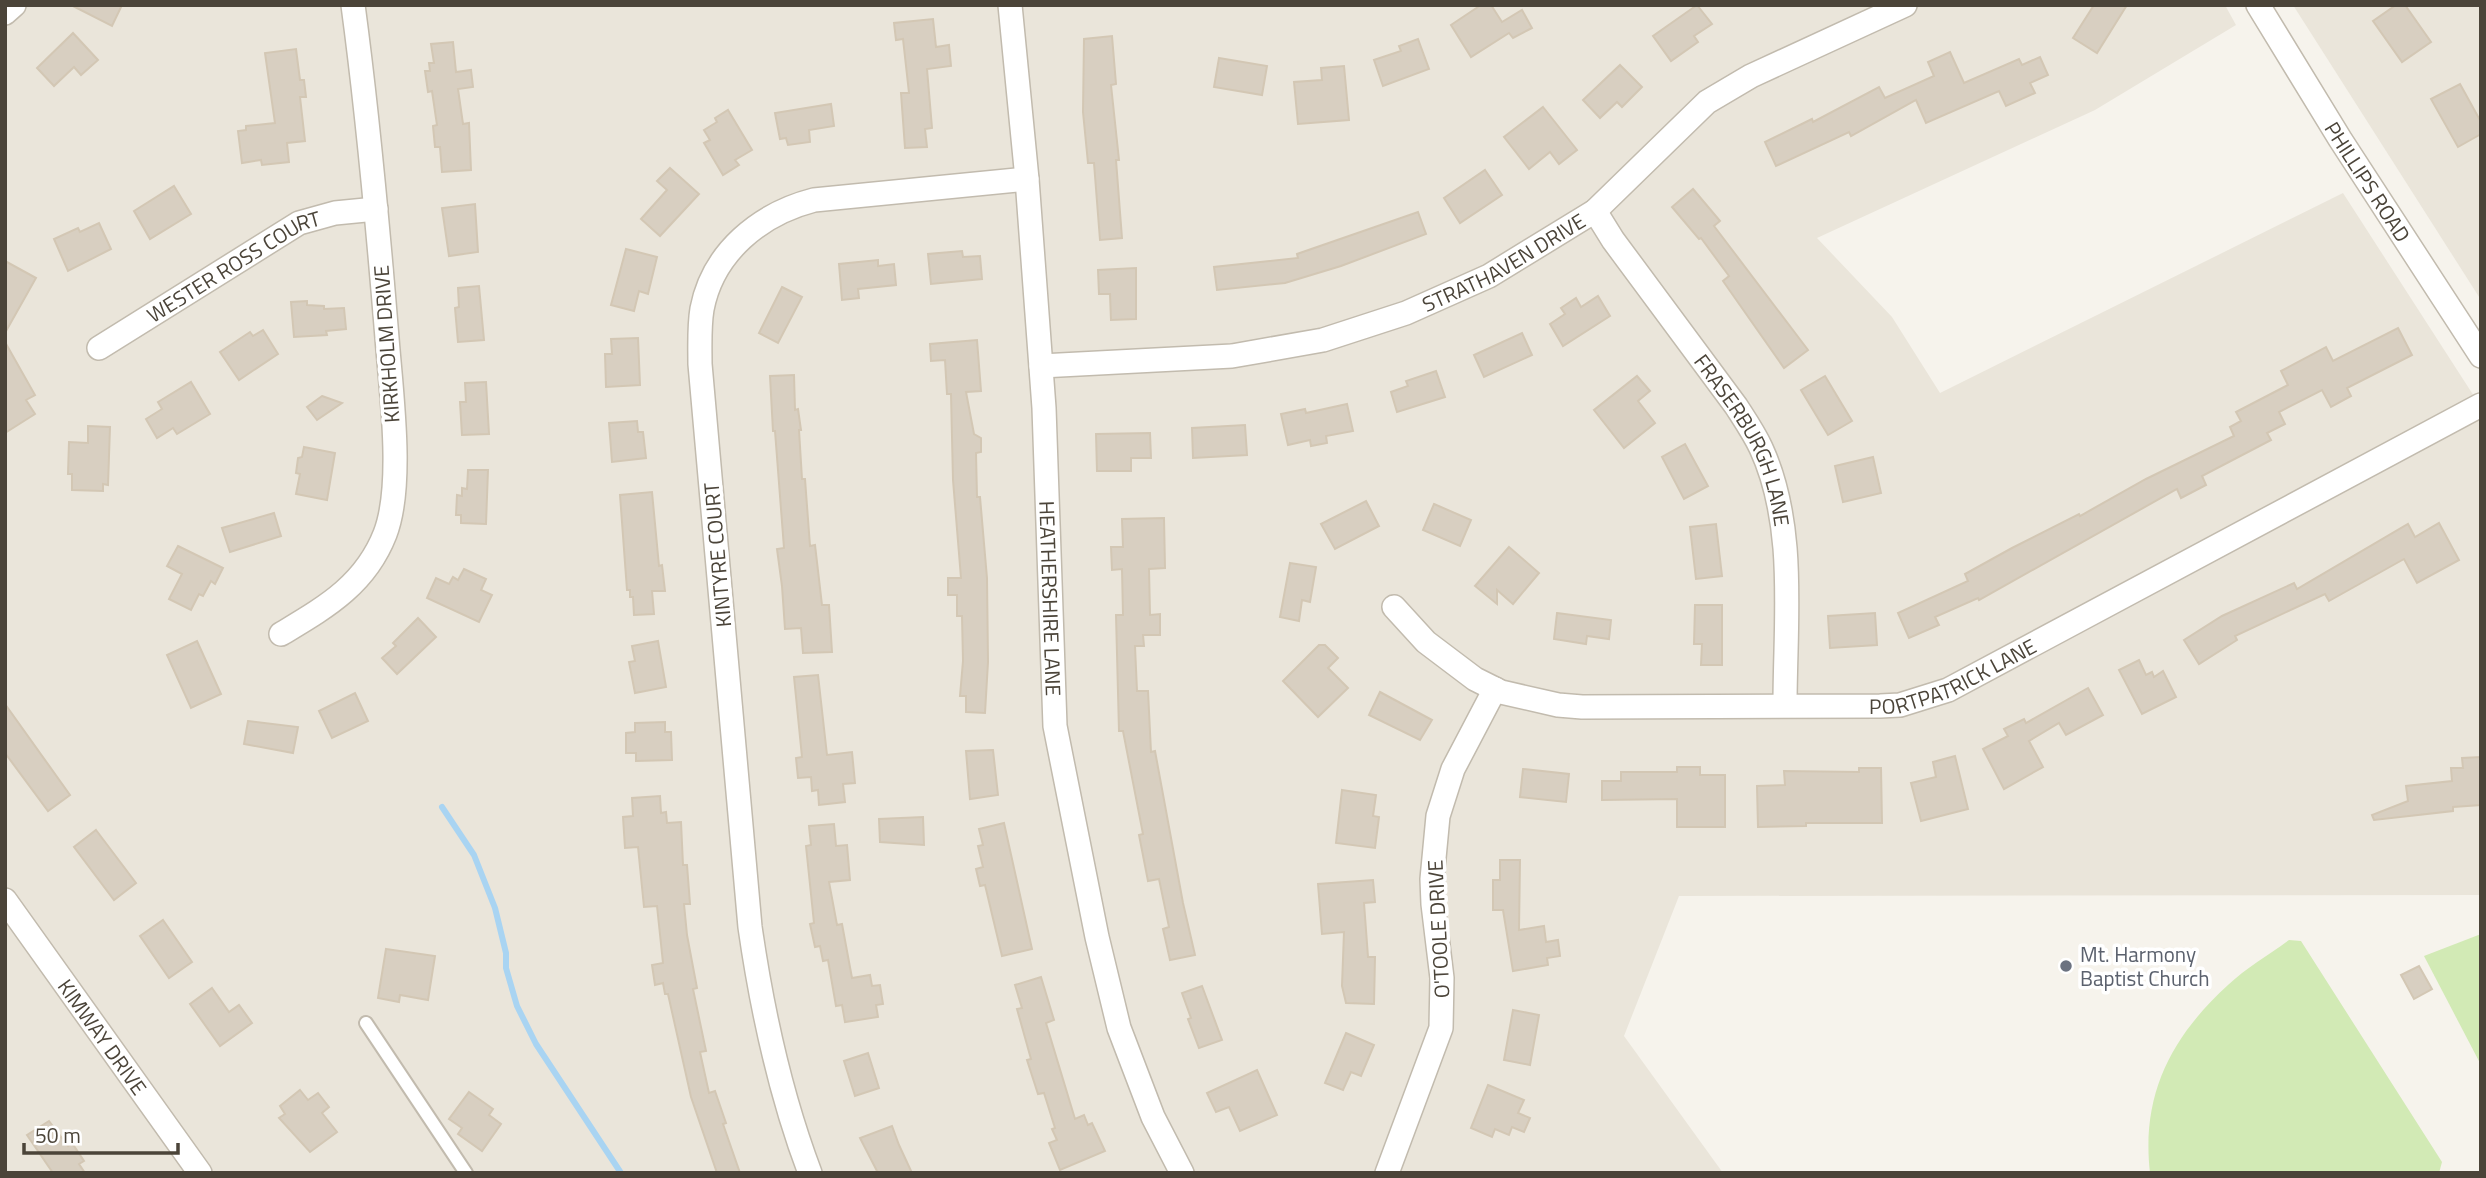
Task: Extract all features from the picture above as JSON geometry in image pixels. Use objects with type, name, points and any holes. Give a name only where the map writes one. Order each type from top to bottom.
[{"type":"street","points":[[5,13],[14,5]]},
{"type":"street","name":"KIRKHOLM DRIVE","points":[[281,634],[345,592],[364,573],[391,518],[394,484],[393,436],[368,122],[353,5]]},
{"type":"street","name":"HEATHERSHIRE LANE","points":[[1010,5],[1041,366],[1055,726],[1097,937],[1119,1028],[1153,1116],[1182,1173]]},
{"type":"street","name":"STRATHAVEN DRIVE","points":[[1041,366],[1232,356],[1323,340],[1406,313],[1477,282],[1595,211],[1707,102],[1751,76],[1905,5]]},
{"type":"street","name":"PHILLIPS ROAD","points":[[2258,5],[2340,139],[2481,356]]},
{"type":"street","name":"KINTYRE COURT","points":[[810,1173],[775,1058],[750,927],[700,364],[702,310],[707,291],[739,240],[766,219],[793,206],[814,200],[1027,180]]},
{"type":"street","name":"WESTER ROSS COURT","points":[[99,348],[299,223],[335,213],[376,209]]},
{"type":"street","name":"FRASERBURGH LANE","points":[[1595,211],[1613,240],[1736,406],[1757,440],[1771,472],[1783,530],[1786,561],[1785,705]]},
{"type":"street","name":"PORTPATRICK LANE","points":[[1394,607],[1426,642],[1475,679],[1495,689],[1558,705],[1900,705],[1948,690],[2481,405]]},
{"type":"street","name":"O'TOOLE DRIVE","points":[[1387,1173],[1441,1028],[1442,978],[1432,878],[1438,816],[1453,769],[1495,689]]},
{"type":"street","name":"KIMWAY DRIVE","points":[[5,900],[200,1173]]},
{"type":"lane","points":[[366,1023],[466,1173]]},
{"type":"shaded area","points":[[5,5],[2225,5],[2236,25],[2095,110],[1817,238],[1892,317],[1940,393],[2343,193],[2481,407],[2481,895],[1679,896],[1624,1036],[1723,1173],[5,1173]]},
{"type":"shaded area","points":[[2293,5],[2481,5],[2481,300]]},
{"type":"green space","points":[[2481,934],[2481,1065],[2424,956]]},
{"type":"green space","points":[[2289,940],[2301,941],[2442,1162],[2439,1173],[2150,1173],[2150,1118],[2164,1069],[2176,1047],[2190,1025],[2228,985]]},
{"type":"building","points":[[71,5],[122,5],[112,26]]},
{"type":"building","points":[[1481,5],[1491,5],[1502,22],[1522,10],[1532,28],[1513,38],[1509,33],[1471,57],[1451,25]]},
{"type":"building","points":[[1697,5],[1712,24],[1694,36],[1698,42],[1671,61],[1653,36]]},
{"type":"building","points":[[2094,5],[2127,5],[2097,53],[2073,38]]},
{"type":"building","points":[[2396,5],[2405,5],[2431,42],[2402,62],[2373,21]]},
{"type":"building","points":[[933,19],[936,47],[949,45],[951,66],[927,69],[932,128],[925,129],[927,147],[905,148],[901,93],[909,93],[903,39],[896,40],[894,23]]},
{"type":"building","points":[[73,33],[98,60],[81,75],[74,67],[54,86],[37,68]]},
{"type":"building","points":[[1112,36],[1116,84],[1111,85],[1119,160],[1116,160],[1122,238],[1100,240],[1094,163],[1088,163],[1083,112],[1084,39]]},
{"type":"building","points":[[1418,39],[1429,69],[1383,86],[1374,60],[1401,51],[1399,46]]},
{"type":"building","points":[[453,42],[456,72],[471,70],[473,87],[458,89],[463,124],[469,123],[471,170],[442,172],[440,147],[435,147],[433,126],[437,125],[432,91],[428,92],[425,71],[430,71],[429,63],[434,63],[431,44]]},
{"type":"building","points":[[296,49],[300,80],[304,80],[306,97],[300,97],[305,141],[287,143],[289,162],[262,165],[261,160],[242,163],[238,131],[246,130],[246,126],[275,123],[265,53]]},
{"type":"building","points":[[1950,52],[1964,83],[2019,59],[2022,65],[2040,57],[2048,75],[2030,83],[2035,93],[2006,106],[1999,91],[1926,123],[1916,100],[1851,136],[1849,132],[1776,166],[1765,142],[1812,119],[1813,122],[1879,87],[1885,98],[1934,76],[1928,62]]},
{"type":"building","points":[[1219,58],[1267,66],[1262,95],[1214,87]]},
{"type":"building","points":[[1620,65],[1642,87],[1622,107],[1617,102],[1600,118],[1583,100]]},
{"type":"building","points":[[1344,66],[1349,120],[1298,124],[1294,82],[1322,80],[1321,68]]},
{"type":"building","points":[[2460,84],[2481,122],[2481,134],[2458,147],[2431,99]]},
{"type":"building","points":[[831,104],[834,126],[809,130],[810,142],[788,145],[786,138],[780,139],[775,113]]},
{"type":"building","points":[[1543,107],[1577,150],[1559,164],[1550,152],[1529,169],[1504,137]]},
{"type":"building","points":[[728,110],[752,150],[735,160],[739,165],[723,175],[704,143],[710,140],[704,130],[717,122],[715,118]]},
{"type":"building","points":[[670,168],[699,194],[660,236],[641,219],[667,190],[657,181]]},
{"type":"building","points":[[1485,170],[1502,195],[1460,223],[1444,198]]},
{"type":"building","points":[[174,186],[191,214],[150,239],[134,211]]},
{"type":"building","points":[[1693,189],[1720,221],[1714,226],[1808,350],[1784,368],[1723,281],[1729,276],[1701,238],[1699,239],[1672,207]]},
{"type":"building","points":[[475,204],[478,252],[449,256],[442,208]]},
{"type":"building","points":[[1418,212],[1426,234],[1341,266],[1285,283],[1217,290],[1214,267],[1298,258],[1297,254]]},
{"type":"building","points":[[99,223],[111,249],[68,271],[54,239],[78,228],[80,232]]},
{"type":"building","points":[[626,249],[657,257],[648,294],[639,291],[634,311],[611,305]]},
{"type":"building","points":[[962,251],[963,257],[980,256],[982,279],[931,284],[928,254]]},
{"type":"building","points":[[878,260],[878,266],[894,264],[896,285],[858,289],[859,298],[842,300],[839,264]]},
{"type":"building","points":[[5,261],[36,278],[5,333]]},
{"type":"building","points":[[1136,268],[1136,319],[1111,320],[1110,294],[1099,294],[1098,270]]},
{"type":"building","points":[[479,286],[484,340],[458,342],[455,308],[459,307],[458,288]]},
{"type":"building","points":[[782,287],[802,297],[778,343],[759,333]]},
{"type":"building","points":[[1598,296],[1610,316],[1563,346],[1550,324],[1565,314],[1561,308],[1576,298],[1581,307]]},
{"type":"building","points":[[307,301],[307,305],[324,306],[324,309],[344,308],[346,329],[326,331],[327,335],[294,337],[291,302]]},
{"type":"building","points":[[2398,328],[2412,355],[2347,388],[2351,396],[2331,407],[2322,390],[2279,412],[2285,424],[2267,433],[2271,440],[2202,476],[2206,485],[2181,498],[2177,489],[1979,600],[1978,598],[1935,617],[1939,625],[1909,638],[1898,613],[1968,581],[1965,574],[2012,548],[2234,436],[2230,427],[2241,421],[2236,412],[2288,385],[2281,371],[2326,347],[2333,361]]},
{"type":"building","points":[[263,330],[278,354],[239,380],[220,352],[250,332],[253,336]]},
{"type":"building","points":[[1522,333],[1532,355],[1484,377],[1474,355]]},
{"type":"building","points":[[638,338],[640,385],[606,387],[605,354],[612,354],[611,339]]},
{"type":"building","points":[[977,340],[981,391],[966,392],[974,434],[981,438],[981,452],[976,453],[977,497],[980,497],[987,578],[988,662],[985,713],[966,712],[966,696],[960,696],[963,661],[962,616],[957,616],[957,595],[948,595],[948,578],[961,578],[953,480],[951,394],[947,394],[945,360],[931,361],[930,344]]},
{"type":"building","points":[[5,342],[35,395],[26,400],[35,414],[5,433]]},
{"type":"building","points":[[1436,371],[1445,397],[1397,412],[1391,392],[1408,386],[1406,381]]},
{"type":"building","points":[[794,375],[795,410],[798,409],[801,430],[802,479],[805,479],[810,546],[815,545],[822,605],[829,605],[832,652],[803,653],[801,628],[785,629],[777,549],[784,548],[770,376]]},
{"type":"building","points":[[1637,376],[1650,391],[1638,401],[1655,423],[1624,448],[1594,410]]},
{"type":"building","points":[[1825,376],[1852,421],[1828,435],[1801,390]]},
{"type":"building","points":[[191,382],[210,414],[177,434],[173,428],[157,438],[146,419],[162,409],[158,402]]},
{"type":"building","points":[[486,382],[489,434],[462,435],[460,402],[466,402],[465,383]]},
{"type":"building","points":[[322,396],[342,403],[317,420],[307,407]]},
{"type":"building","points":[[1347,404],[1353,431],[1326,436],[1327,443],[1311,446],[1310,440],[1288,445],[1281,414],[1305,409],[1306,413]]},
{"type":"building","points":[[637,421],[638,432],[643,432],[646,458],[612,462],[609,423]]},
{"type":"building","points":[[1245,425],[1247,455],[1193,458],[1192,428]]},
{"type":"building","points":[[88,426],[110,427],[108,485],[103,484],[103,491],[72,490],[72,474],[68,474],[69,442],[88,443]]},
{"type":"building","points":[[1150,433],[1151,458],[1131,458],[1131,471],[1097,471],[1096,434]]},
{"type":"building","points":[[1685,444],[1708,486],[1684,499],[1662,457]]},
{"type":"building","points":[[304,447],[335,453],[327,500],[296,494],[300,474],[296,473],[298,458],[302,457]]},
{"type":"building","points":[[1873,457],[1881,493],[1843,502],[1835,466]]},
{"type":"building","points":[[468,470],[488,470],[486,524],[461,523],[461,515],[456,515],[457,495],[462,496],[462,488],[467,489]]},
{"type":"building","points":[[652,492],[659,566],[662,565],[665,591],[652,591],[654,614],[634,615],[633,597],[630,597],[630,590],[627,590],[620,495]]},
{"type":"building","points":[[1366,501],[1379,526],[1335,549],[1321,524]]},
{"type":"building","points":[[1434,504],[1471,520],[1460,546],[1423,530]]},
{"type":"building","points":[[274,513],[281,536],[230,552],[222,528]]},
{"type":"building","points":[[1164,518],[1165,568],[1149,569],[1150,615],[1160,614],[1160,635],[1143,635],[1144,646],[1135,646],[1137,691],[1148,691],[1151,752],[1155,751],[1195,955],[1170,960],[1163,929],[1169,927],[1159,879],[1148,881],[1139,835],[1143,834],[1123,731],[1119,731],[1116,615],[1123,615],[1122,569],[1112,570],[1111,547],[1123,547],[1122,519]]},
{"type":"building","points":[[2439,523],[2459,560],[2417,583],[2404,559],[2329,601],[2325,594],[2235,636],[2237,640],[2199,664],[2184,640],[2222,616],[2294,583],[2297,589],[2408,524],[2415,537]]},
{"type":"building","points":[[1716,524],[1722,576],[1696,579],[1690,527]]},
{"type":"building","points":[[178,546],[223,568],[215,584],[211,581],[203,596],[199,594],[191,610],[169,599],[182,574],[167,566]]},
{"type":"building","points":[[1509,547],[1539,573],[1513,604],[1497,590],[1497,604],[1475,586]]},
{"type":"building","points":[[1290,563],[1316,567],[1310,602],[1302,600],[1299,621],[1280,617]]},
{"type":"building","points":[[464,569],[486,579],[481,590],[492,595],[479,622],[427,598],[436,578],[449,584],[453,577],[458,580]]},
{"type":"building","points":[[1695,605],[1722,605],[1722,665],[1701,665],[1702,644],[1694,644]]},
{"type":"building","points":[[1557,613],[1611,620],[1609,639],[1587,636],[1586,644],[1554,639]]},
{"type":"building","points":[[1875,613],[1877,645],[1830,648],[1828,616]]},
{"type":"building","points":[[418,618],[436,637],[397,674],[382,658],[396,646],[393,643]]},
{"type":"building","points":[[197,641],[221,694],[191,708],[167,655]]},
{"type":"building","points":[[658,641],[666,687],[635,693],[629,662],[635,661],[632,646]]},
{"type":"building","points":[[1319,645],[1325,645],[1338,658],[1328,668],[1348,688],[1318,717],[1283,681]]},
{"type":"building","points":[[2139,660],[2146,675],[2152,672],[2154,677],[2163,671],[2176,697],[2142,714],[2119,670]]},
{"type":"building","points":[[818,675],[827,755],[852,752],[855,783],[843,784],[845,802],[819,805],[818,790],[812,791],[811,777],[798,778],[796,758],[802,757],[794,677]]},
{"type":"building","points":[[2088,688],[2103,715],[2066,735],[2059,723],[2029,741],[2043,767],[2004,789],[1983,749],[2008,736],[2004,729],[2024,719],[2026,723]]},
{"type":"building","points":[[1380,692],[1432,720],[1420,740],[1369,715]]},
{"type":"building","points":[[355,693],[368,721],[332,738],[319,711]]},
{"type":"building","points":[[5,704],[70,795],[48,811],[5,753]]},
{"type":"building","points":[[248,721],[298,727],[293,753],[244,744]]},
{"type":"building","points":[[665,722],[665,732],[671,732],[672,760],[636,761],[636,753],[626,753],[626,733],[635,732],[635,723]]},
{"type":"building","points":[[993,750],[998,795],[970,799],[966,751]]},
{"type":"building","points":[[1955,756],[1968,809],[1921,821],[1911,783],[1936,777],[1933,762]]},
{"type":"building","points":[[2481,757],[2481,805],[2374,820],[2372,815],[2408,801],[2406,786],[2452,781],[2451,768],[2463,768],[2462,758]]},
{"type":"building","points":[[1677,767],[1700,767],[1700,775],[1725,775],[1725,827],[1677,827],[1677,799],[1602,800],[1602,781],[1621,781],[1621,772],[1677,772]]},
{"type":"building","points":[[1859,768],[1881,768],[1882,823],[1806,823],[1806,826],[1758,827],[1757,786],[1785,785],[1784,771],[1859,772]]},
{"type":"building","points":[[1523,769],[1569,774],[1566,802],[1520,797]]},
{"type":"building","points":[[1342,790],[1376,795],[1373,816],[1379,817],[1375,848],[1336,843]]},
{"type":"building","points":[[660,796],[661,813],[666,812],[667,823],[681,822],[683,865],[687,865],[690,904],[684,904],[687,935],[697,988],[693,989],[706,1051],[700,1052],[709,1093],[715,1091],[740,1173],[717,1173],[691,1097],[668,994],[665,994],[663,983],[655,985],[652,965],[663,963],[657,906],[644,907],[638,847],[625,848],[623,817],[633,816],[632,798]]},
{"type":"building","points":[[923,817],[924,845],[880,842],[879,819]]},
{"type":"building","points":[[1004,823],[1032,949],[1002,956],[985,885],[980,886],[976,869],[983,867],[978,846],[983,845],[979,829]]},
{"type":"building","points":[[834,824],[836,846],[847,845],[850,880],[829,882],[837,925],[842,924],[852,978],[870,975],[872,986],[880,985],[883,1004],[876,1005],[878,1017],[845,1022],[842,1005],[836,1006],[828,960],[823,961],[820,946],[815,947],[810,924],[814,923],[806,846],[811,845],[809,826]]},
{"type":"building","points":[[96,830],[136,883],[114,900],[74,847]]},
{"type":"building","points":[[1500,860],[1520,860],[1519,930],[1544,926],[1546,942],[1558,940],[1560,956],[1547,958],[1548,965],[1513,971],[1503,910],[1493,910],[1493,880],[1500,880]]},
{"type":"building","points":[[1373,880],[1375,902],[1364,903],[1368,957],[1375,957],[1374,1004],[1346,1003],[1342,986],[1344,932],[1322,934],[1318,884]]},
{"type":"building","points":[[163,920],[192,962],[169,978],[140,936]]},
{"type":"building","points":[[386,949],[435,956],[428,1000],[400,995],[399,1002],[378,998]]},
{"type":"building","points":[[2419,966],[2432,989],[2414,999],[2401,975]]},
{"type":"building","points":[[1041,977],[1054,1020],[1046,1023],[1075,1119],[1084,1115],[1088,1125],[1092,1123],[1105,1151],[1060,1170],[1049,1143],[1057,1140],[1052,1129],[1055,1128],[1044,1093],[1038,1094],[1027,1060],[1031,1059],[1017,1009],[1022,1008],[1015,985]]},
{"type":"building","points":[[1202,986],[1222,1040],[1199,1048],[1182,993]]},
{"type":"building","points":[[212,988],[229,1012],[239,1005],[252,1023],[220,1046],[190,1004]]},
{"type":"building","points":[[1513,1010],[1539,1015],[1530,1065],[1504,1060]]},
{"type":"building","points":[[1346,1033],[1374,1045],[1361,1076],[1351,1072],[1343,1090],[1325,1083]]},
{"type":"building","points":[[868,1053],[879,1088],[855,1096],[844,1061]]},
{"type":"building","points":[[1257,1070],[1277,1115],[1240,1131],[1229,1107],[1216,1112],[1207,1093]]},
{"type":"building","points":[[1488,1085],[1524,1100],[1518,1113],[1530,1118],[1524,1132],[1512,1127],[1509,1135],[1495,1129],[1492,1137],[1471,1128]]},
{"type":"building","points":[[300,1090],[308,1100],[318,1093],[329,1107],[322,1113],[337,1132],[310,1152],[279,1118],[285,1114],[280,1106]]},
{"type":"building","points":[[469,1092],[493,1109],[489,1115],[501,1124],[482,1151],[458,1134],[462,1128],[449,1119]]},
{"type":"building","points":[[49,1121],[68,1146],[72,1143],[84,1161],[79,1164],[85,1173],[53,1173],[27,1135]]},
{"type":"building","points":[[892,1126],[912,1173],[878,1173],[860,1138]]},
{"type":"waterway","points":[[442,807],[474,855],[495,908],[506,953],[506,968],[517,1006],[536,1044],[621,1173]]},
{"type":"place","name":"Mt. Harmony Baptist Church","points":[[2066,966]]}]
